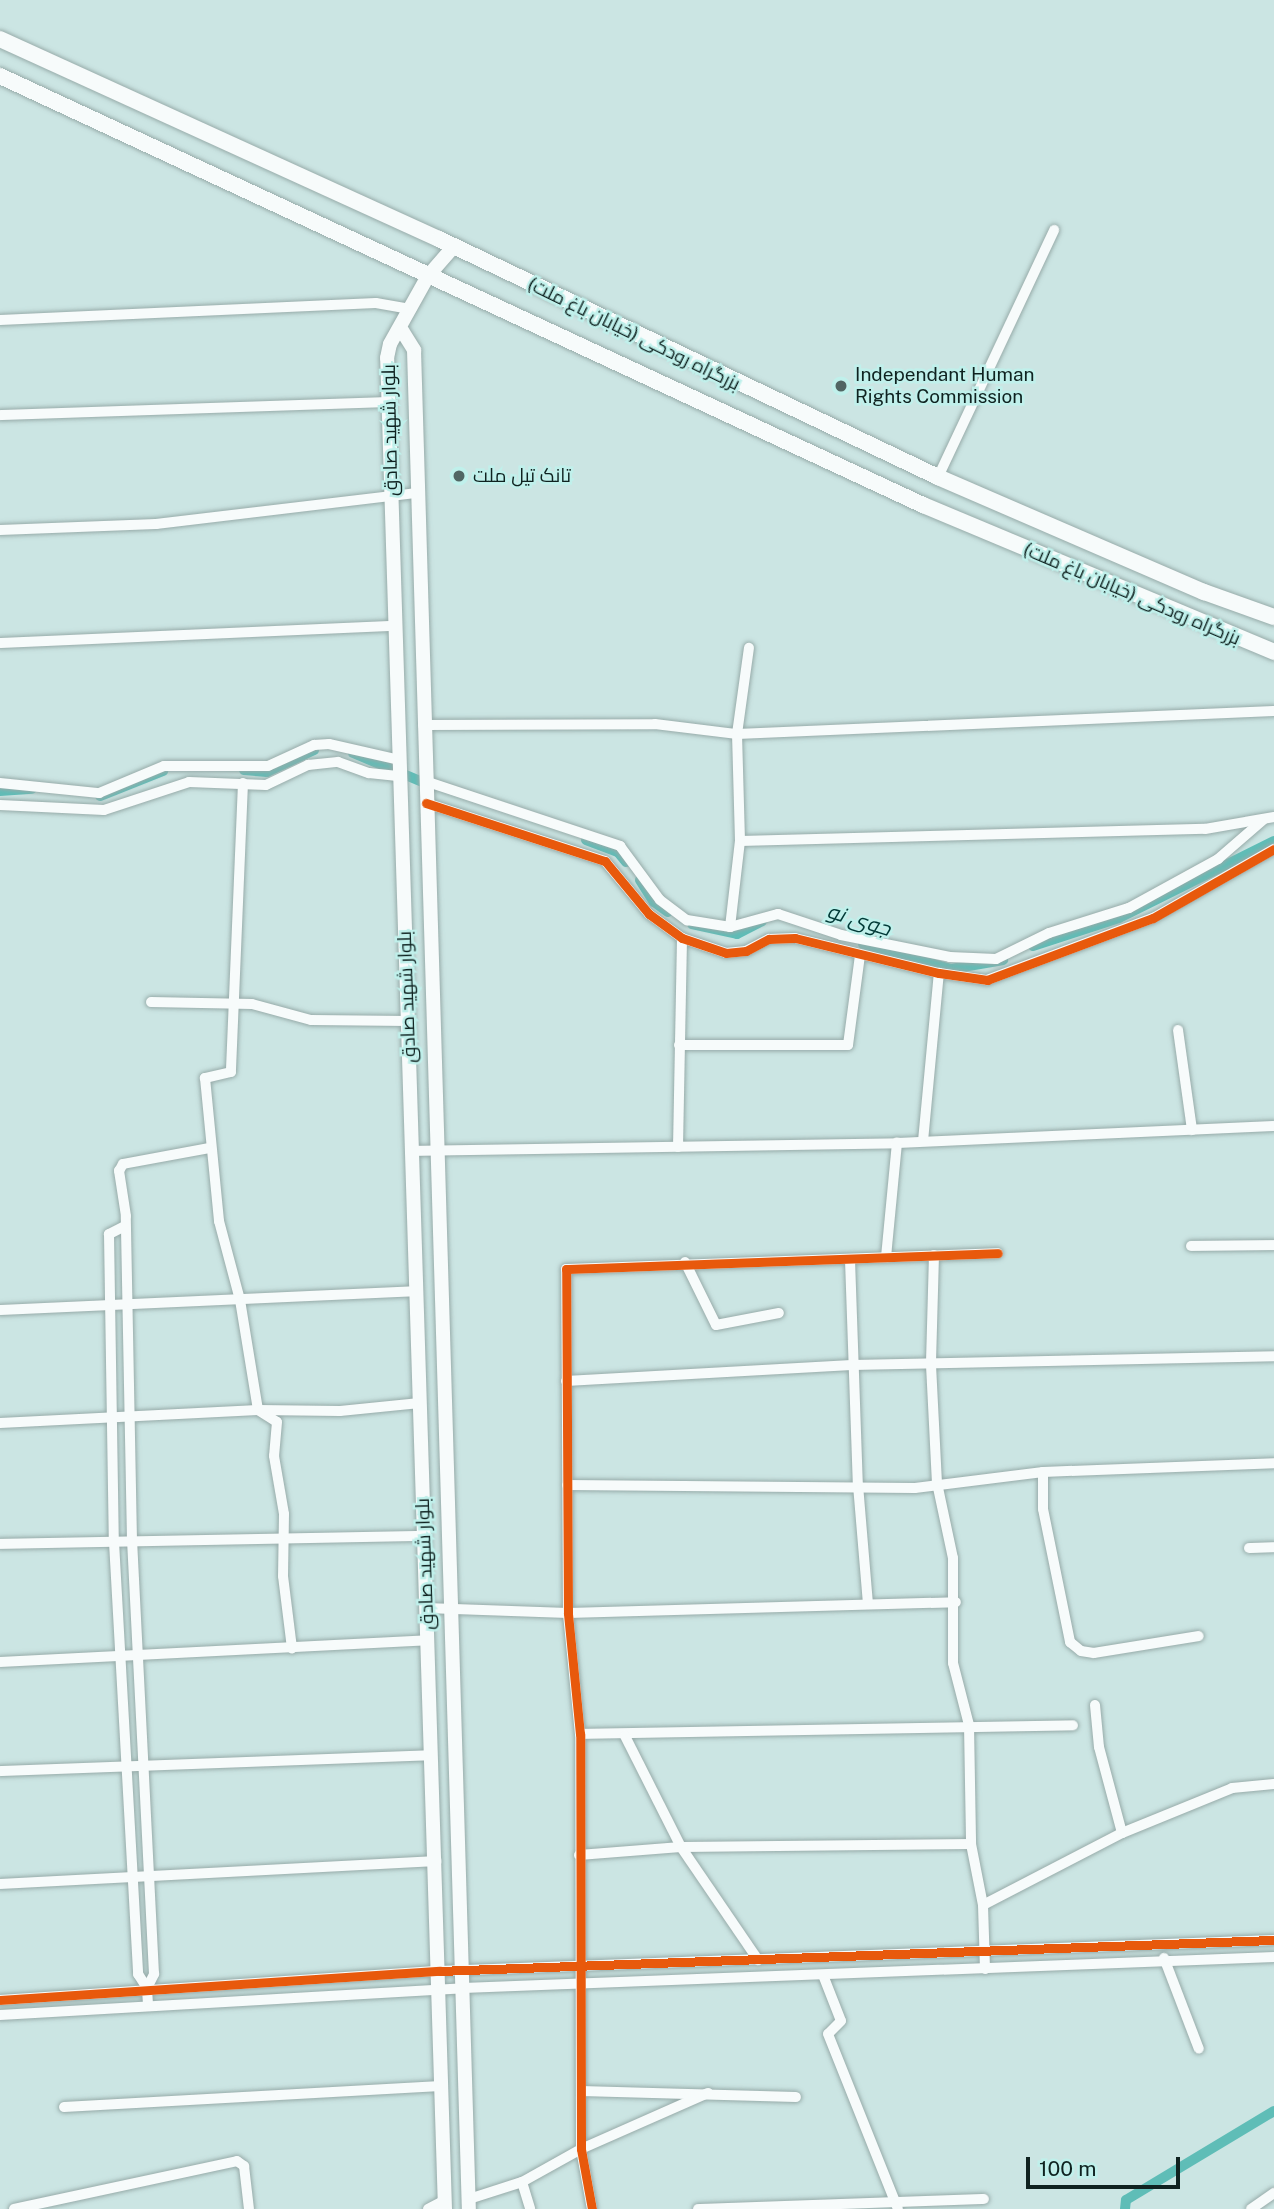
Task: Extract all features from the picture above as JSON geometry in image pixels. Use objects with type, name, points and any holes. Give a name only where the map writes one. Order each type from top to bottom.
[{"type":"highway","name":"بزرگراه رودکی (خیابان باغ ملت)","points":[[0,39],[454,246],[938,477],[1205,592],[1274,617]]},
{"type":"highway","name":"بزرگراه رودکی (خیابان باغ ملت)","points":[[0,76],[293,209],[428,276],[923,505],[1274,653]]},
{"type":"main road","points":[[401,329],[428,276],[454,246]]},
{"type":"main road","name":"بلوار شهید صادق","points":[[445,2204],[391,494],[391,402],[387,358],[390,344],[401,329],[414,349],[415,493],[469,2204]]},
{"type":"street","points":[[938,477],[1054,230]]},
{"type":"street","points":[[0,320],[376,303],[411,309]]},
{"type":"street","points":[[0,415],[391,402]]},
{"type":"street","points":[[0,530],[156,524],[415,493]]},
{"type":"street","points":[[0,643],[396,626]]},
{"type":"street","points":[[730,927],[740,841],[737,734],[749,648]]},
{"type":"street","points":[[423,725],[655,723],[737,734],[1274,710]]},
{"type":"street","points":[[0,783],[99,793],[164,766],[268,766],[322,745],[400,760]]},
{"type":"street","points":[[0,805],[104,810],[189,782],[266,785],[308,765],[338,762],[369,773],[400,776]]},
{"type":"street","points":[[425,780],[620,846],[660,900],[687,920],[730,927],[778,914],[841,935],[950,957],[996,959],[1049,933],[1129,908],[1218,859],[1269,819]]},
{"type":"street","points":[[243,783],[231,1074],[205,1078],[209,1148],[219,1221],[240,1300],[258,1410],[277,1422],[274,1456],[285,1542],[283,1576],[292,1648]]},
{"type":"street","points":[[426,803],[605,861],[649,914],[682,938],[726,953],[782,937],[939,973],[999,977],[1153,918],[1274,849]]},
{"type":"street","points":[[740,841],[1205,830],[1269,819]]},
{"type":"street","points":[[678,1147],[682,938]]},
{"type":"street","points":[[679,1045],[848,1045],[860,955]]},
{"type":"street","points":[[923,1141],[939,973]]},
{"type":"street","points":[[151,1002],[232,1003],[311,1020],[408,1021]]},
{"type":"street","points":[[1178,1030],[1192,1130]]},
{"type":"street","points":[[412,1151],[897,1143],[1274,1126]]},
{"type":"street","points":[[886,1257],[897,1143]]},
{"type":"street","points":[[148,2004],[147,1988],[154,1974],[141,1765],[128,1418],[123,1227],[126,1216],[120,1166],[209,1148]]},
{"type":"street","points":[[123,1227],[109,1234],[110,1419],[131,1880],[138,1975],[147,1988]]},
{"type":"street","points":[[1191,1247],[1274,1245]]},
{"type":"street","points":[[592,2209],[581,2149],[580,1734],[568,1613],[566,1269],[685,1262],[998,1253]]},
{"type":"street","points":[[934,1255],[931,1365],[937,1483],[953,1558],[956,1602],[953,1663],[969,1725],[971,1844],[983,1905],[985,1969]]},
{"type":"street","points":[[850,1259],[858,1485],[868,1604]]},
{"type":"street","points":[[685,1262],[716,1325],[779,1313]]},
{"type":"street","points":[[0,1310],[415,1292]]},
{"type":"street","points":[[566,1381],[852,1365],[1274,1356]]},
{"type":"street","points":[[0,1423],[258,1410],[340,1411],[420,1403]]},
{"type":"street","points":[[567,1485],[712,1489],[858,1485],[915,1488],[937,1483],[1043,1472],[1274,1463]]},
{"type":"street","points":[[1043,1472],[1043,1509],[1070,1642],[1081,1651],[1094,1653],[1199,1636]]},
{"type":"street","points":[[0,1544],[285,1542],[424,1536]]},
{"type":"street","points":[[1249,1548],[1274,1547]]},
{"type":"street","points":[[426,1608],[568,1613],[956,1602]]},
{"type":"street","points":[[0,1662],[427,1640]]},
{"type":"street","points":[[1095,1705],[1099,1747],[1122,1833]]},
{"type":"street","points":[[580,1734],[625,1736],[969,1725],[1073,1725]]},
{"type":"street","points":[[625,1736],[681,1847],[758,1960]]},
{"type":"street","points":[[0,1771],[432,1755]]},
{"type":"street","points":[[983,1905],[1122,1833],[1231,1788],[1274,1784]]},
{"type":"street","points":[[579,1855],[681,1847],[971,1844]]},
{"type":"street","points":[[0,1884],[131,1880],[436,1861]]},
{"type":"street","points":[[0,2000],[147,1988],[439,1971],[1274,1940]]},
{"type":"street","points":[[1162,1944],[1164,1962],[1199,2049]]},
{"type":"street","points":[[0,2015],[148,2004],[440,1989],[1274,1957]]},
{"type":"street","points":[[823,1975],[841,2021],[828,2034],[896,2205]]},
{"type":"street","points":[[64,2107],[440,2086]]},
{"type":"street","points":[[581,2091],[796,2096]]},
{"type":"street","points":[[469,2204],[522,2182],[581,2149],[708,2093]]},
{"type":"street","points":[[13,2209],[237,2161],[244,2166],[249,2209]]},
{"type":"street","points":[[522,2182],[530,2209]]},
{"type":"street","points":[[1251,2209],[1274,2193]]},
{"type":"street","points":[[698,2209],[896,2205],[984,2199]]},
{"type":"street","points":[[428,2209],[445,2204]]},
{"type":"waterway","points":[[244,770],[267,772],[314,750]]},
{"type":"waterway","points":[[353,753],[432,786]]},
{"type":"waterway","points":[[100,796],[163,771]]},
{"type":"waterway","points":[[0,791],[32,789]]},
{"type":"waterway","name":"جوی نو","points":[[586,840],[618,852],[626,862]]},
{"type":"waterway","name":"جوی نو","points":[[1033,946],[1119,918],[1274,841]]},
{"type":"waterway","name":"جوی نو","points":[[640,880],[654,902],[668,912]]},
{"type":"waterway","name":"جوی نو","points":[[692,924],[737,934],[762,921]]},
{"type":"waterway","name":"جوی نو","points":[[863,944],[951,969],[1003,960]]},
{"type":"waterway","points":[[1125,2209],[1126,2200],[1274,2111]]},
{"type":"cycle path","points":[[426,803],[605,861],[649,914],[682,938],[726,953],[746,951],[769,939],[795,938],[939,973],[987,980],[1153,918],[1274,849]]},
{"type":"cycle path","points":[[592,2209],[581,2149],[580,1734],[568,1613],[566,1269],[998,1253]]},
{"type":"cycle path","points":[[0,2000],[439,1971],[1274,1940]]},
{"type":"place","name":"Independant Human Rights Commission","points":[[841,386]]},
{"type":"place","name":"تانک تیل ملت","points":[[459,476]]}]
